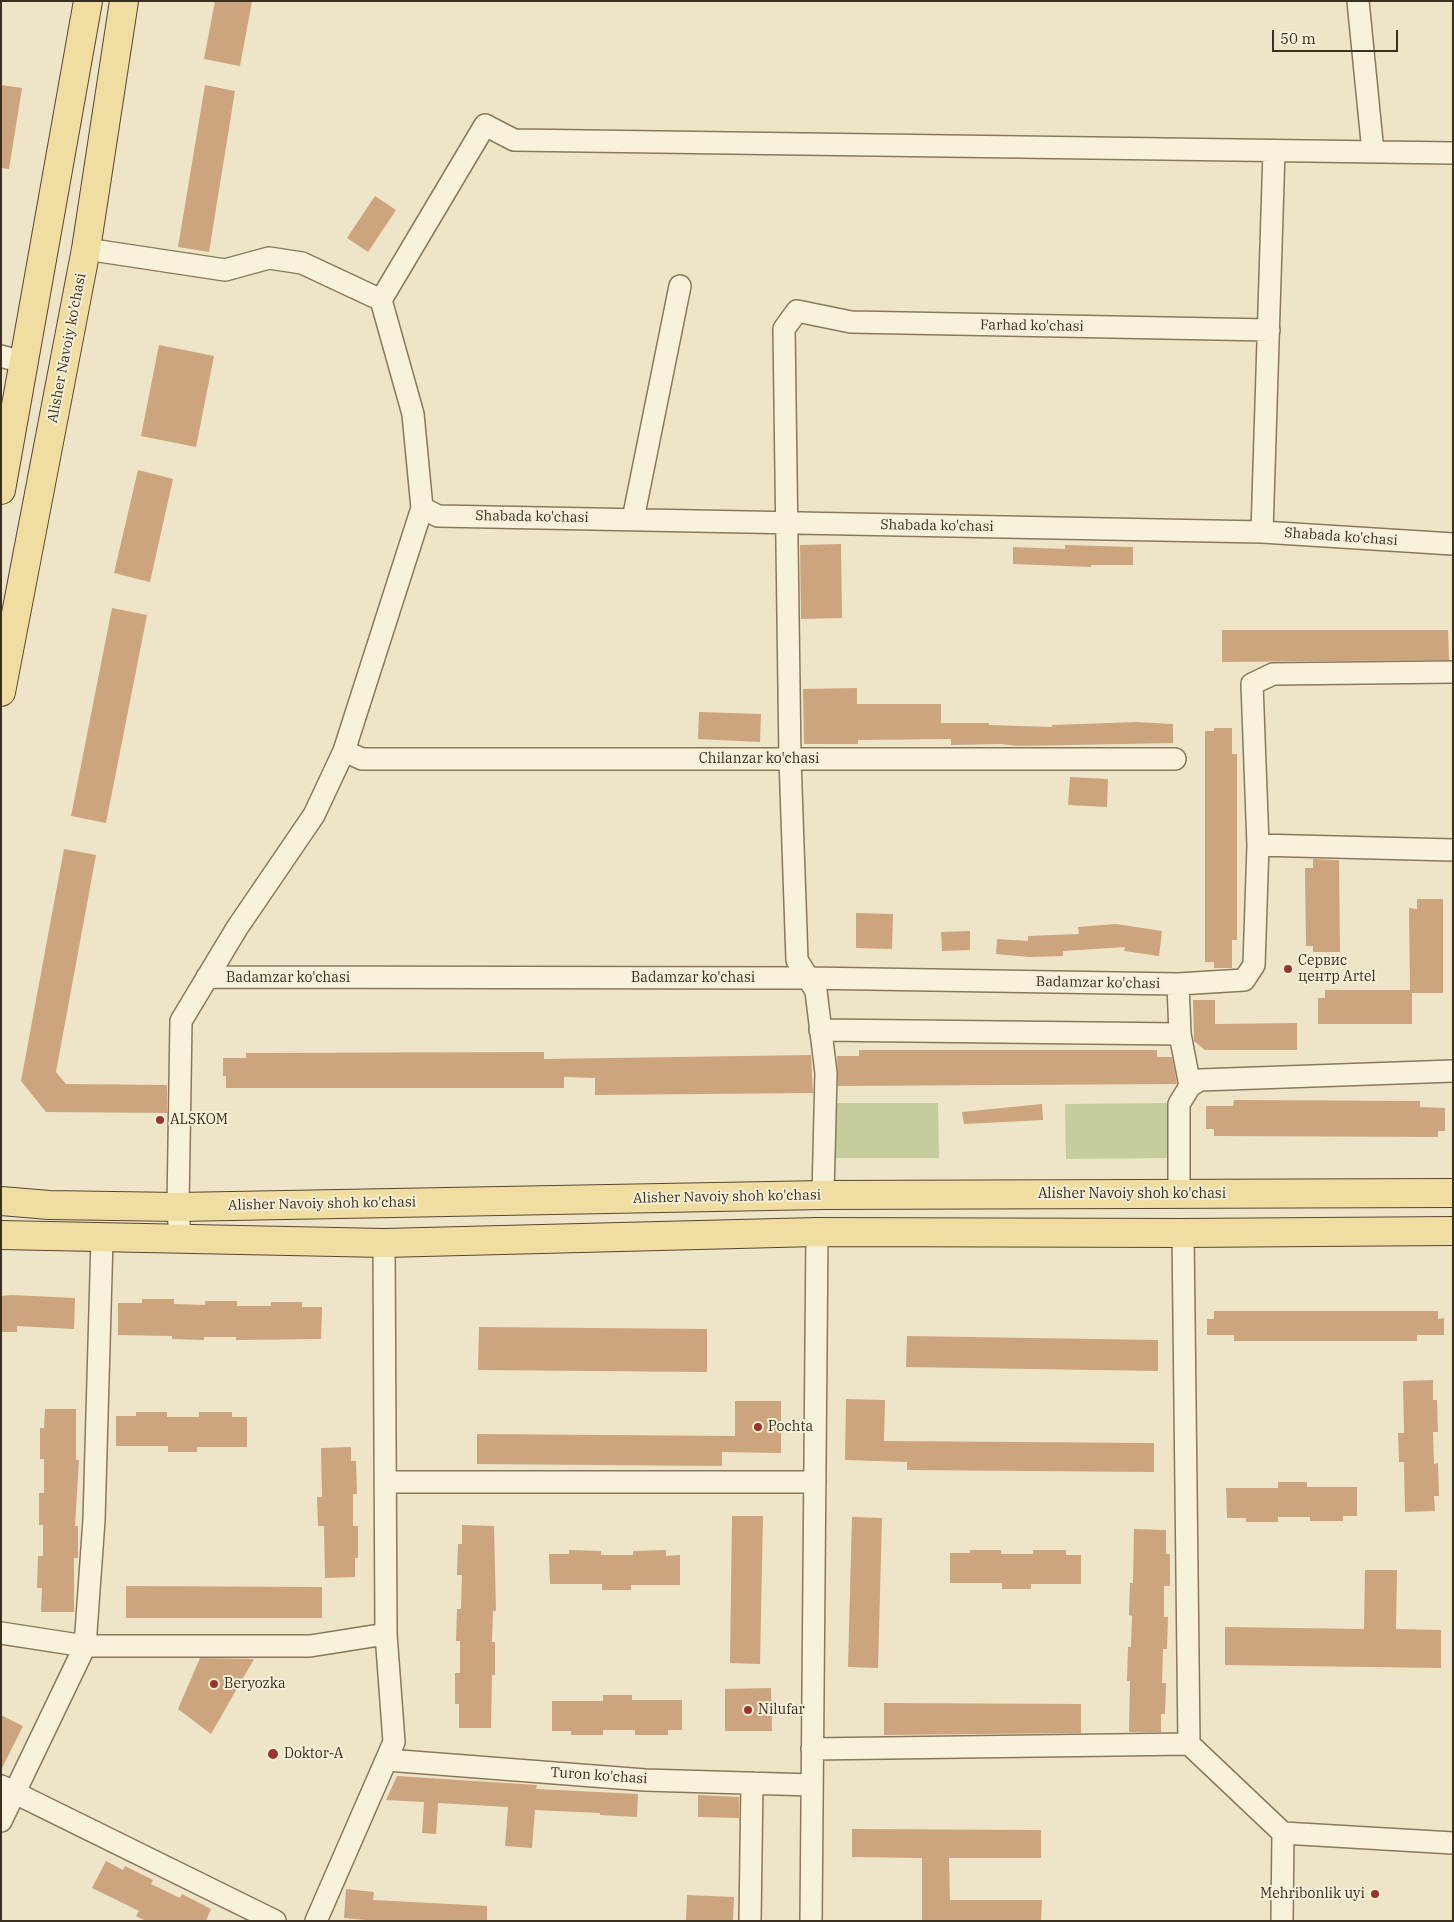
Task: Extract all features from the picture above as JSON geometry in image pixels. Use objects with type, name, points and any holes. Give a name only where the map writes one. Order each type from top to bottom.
[{"type":"main road","points":[[1,490],[19,395],[13,360],[88,1]]},
{"type":"main road","name":"Alisher Navoiy ko’chasi","points":[[1,692],[86,249],[124,1]]},
{"type":"main road","points":[[19,395],[57,401]]},
{"type":"main road","name":"Alisher Navoiy shoh ko'chasi","points":[[1,1201],[49,1205],[178,1207],[823,1195],[1453,1193]]},
{"type":"main road","points":[[1,1235],[102,1239],[384,1242],[817,1232],[1183,1233],[1453,1231]]},
{"type":"street","points":[[1358,1],[1373,152]]},
{"type":"street","points":[[180,1240],[178,1207],[181,1021],[237,928],[314,815],[344,751],[422,508],[413,414],[381,300],[485,125],[514,140],[1453,153]]},
{"type":"street","points":[[1262,532],[1274,151]]},
{"type":"street","points":[[86,249],[225,270],[269,258],[302,263],[381,300]]},
{"type":"street","points":[[633,520],[680,286]]},
{"type":"street","name":"Farhad ko'chasi","points":[[787,523],[784,329],[797,311],[851,322],[1269,330]]},
{"type":"street","name":"Shabada ko'chasi","points":[[422,508],[438,516],[1262,532],[1453,544]]},
{"type":"street","points":[[787,523],[790,759],[797,960],[816,991],[826,1073],[823,1195]]},
{"type":"street","points":[[1453,672],[1273,674],[1252,684],[1258,845],[1453,850]]},
{"type":"street","name":"Chilanzar ko'chasi","points":[[344,751],[362,759],[1175,759]]},
{"type":"street","name":"Badamzar ko'chasi","points":[[207,977],[808,978],[1178,984],[1244,980],[1254,965],[1258,845]]},
{"type":"street","points":[[1178,984],[1180,1034],[1190,1086]]},
{"type":"street","points":[[820,1030],[1180,1034]]},
{"type":"street","points":[[1179,1194],[1179,1104],[1190,1086],[1200,1080],[1453,1071]]},
{"type":"street","points":[[811,1921],[817,1232]]},
{"type":"street","points":[[1183,1233],[1189,1744]]},
{"type":"street","points":[[1,1821],[8,1790],[85,1646],[94,1520],[102,1239]]},
{"type":"street","points":[[316,1921],[394,1742],[386,1634],[387,1482],[384,1242]]},
{"type":"street","points":[[387,1482],[814,1482]]},
{"type":"street","points":[[1,1633],[85,1646],[310,1646],[386,1634]]},
{"type":"street","points":[[812,1749],[1189,1744],[1283,1833],[1453,1843]]},
{"type":"street","name":"Turon ko'chasi","points":[[387,1760],[645,1780],[812,1785]]},
{"type":"street","points":[[750,1921],[752,1784]]},
{"type":"street","points":[[8,1790],[275,1921]]},
{"type":"street","points":[[1282,1921],[1283,1833]]},
{"type":"green space","points":[[834,1103],[938,1103],[939,1158],[835,1158]]},
{"type":"green space","points":[[1169,1103],[1170,1158],[1066,1159],[1065,1104]]},
{"type":"building","points":[[215,1],[252,1],[240,66],[204,59]]},
{"type":"building","points":[[1,85],[22,88],[9,169],[1,168]]},
{"type":"building","points":[[205,85],[235,91],[209,252],[178,247]]},
{"type":"building","points":[[375,196],[396,210],[368,252],[347,238]]},
{"type":"building","points":[[159,345],[214,356],[196,447],[141,436]]},
{"type":"building","points":[[138,470],[173,479],[150,582],[114,573]]},
{"type":"building","points":[[841,544],[842,618],[801,619],[800,545]]},
{"type":"building","points":[[1065,545],[1133,547],[1133,565],[1091,565],[1091,567],[1013,564],[1013,547],[1065,549]]},
{"type":"building","points":[[112,608],[147,615],[106,823],[71,816]]},
{"type":"building","points":[[1222,630],[1448,630],[1449,660],[1222,662]]},
{"type":"building","points":[[857,688],[857,704],[941,704],[941,723],[989,723],[989,725],[1052,727],[1052,725],[1136,722],[1173,724],[1173,743],[1018,746],[1001,744],[951,745],[951,739],[858,740],[858,744],[804,744],[803,689]]},
{"type":"building","points":[[699,712],[761,714],[760,742],[698,739]]},
{"type":"building","points":[[1214,728],[1232,728],[1232,754],[1237,754],[1237,940],[1232,940],[1232,968],[1214,968],[1214,962],[1205,962],[1205,731],[1214,731]]},
{"type":"building","points":[[1070,777],[1108,779],[1107,807],[1068,805]]},
{"type":"building","points":[[64,849],[96,855],[56,1072],[66,1084],[167,1085],[167,1113],[46,1112],[21,1081]]},
{"type":"building","points":[[1313,859],[1339,860],[1340,952],[1313,952],[1313,946],[1306,946],[1305,868],[1313,868]]},
{"type":"building","points":[[1417,899],[1443,899],[1443,993],[1412,993],[1412,1024],[1318,1024],[1318,998],[1325,998],[1325,990],[1410,990],[1409,908],[1417,909]]},
{"type":"building","points":[[856,913],[893,914],[892,949],[856,948]]},
{"type":"building","points":[[1116,924],[1162,931],[1159,956],[1124,951],[1125,947],[1063,951],[1063,956],[1029,957],[996,954],[997,939],[1028,941],[1028,936],[1079,934],[1078,927]]},
{"type":"building","points":[[970,931],[970,950],[942,951],[941,932]]},
{"type":"building","points":[[1193,1000],[1215,1000],[1215,1024],[1297,1023],[1297,1050],[1205,1050],[1194,1041]]},
{"type":"building","points":[[859,1050],[1157,1050],[1157,1057],[1172,1057],[1177,1084],[838,1086],[837,1056],[859,1056]]},
{"type":"building","points":[[544,1052],[544,1059],[811,1055],[813,1093],[595,1095],[595,1078],[564,1077],[564,1088],[226,1088],[226,1076],[223,1076],[223,1058],[246,1058],[246,1053]]},
{"type":"building","points":[[1234,1100],[1420,1101],[1420,1107],[1445,1108],[1445,1131],[1438,1131],[1438,1137],[1214,1136],[1214,1129],[1206,1129],[1206,1106],[1233,1106]]},
{"type":"building","points":[[1042,1104],[1043,1120],[964,1124],[962,1112]]},
{"type":"building","points":[[1,1296],[75,1298],[74,1329],[17,1326],[17,1332],[1,1332]]},
{"type":"building","points":[[142,1299],[174,1299],[174,1304],[205,1305],[205,1301],[237,1301],[237,1306],[271,1306],[271,1302],[302,1302],[302,1307],[322,1307],[321,1339],[236,1340],[236,1337],[204,1337],[204,1340],[172,1339],[172,1336],[118,1335],[118,1303],[142,1303]]},
{"type":"building","points":[[1214,1311],[1438,1311],[1438,1319],[1444,1318],[1444,1335],[1417,1335],[1417,1341],[1234,1341],[1234,1335],[1207,1335],[1207,1319],[1214,1319]]},
{"type":"building","points":[[479,1327],[707,1329],[707,1372],[478,1370]]},
{"type":"building","points":[[907,1336],[1158,1340],[1158,1371],[906,1367]]},
{"type":"building","points":[[1433,1380],[1433,1400],[1437,1400],[1438,1432],[1433,1432],[1434,1464],[1438,1463],[1439,1496],[1434,1496],[1435,1511],[1405,1512],[1404,1462],[1399,1462],[1398,1433],[1404,1433],[1403,1381]]},
{"type":"building","points":[[846,1399],[885,1400],[884,1441],[1154,1443],[1154,1472],[907,1470],[907,1462],[845,1460]]},
{"type":"building","points":[[735,1401],[781,1401],[781,1453],[722,1452],[722,1466],[477,1464],[477,1434],[735,1436]]},
{"type":"building","points":[[45,1409],[76,1409],[76,1460],[79,1460],[75,1526],[78,1526],[78,1558],[74,1558],[74,1612],[41,1612],[42,1588],[37,1588],[38,1556],[43,1556],[43,1525],[39,1525],[39,1493],[44,1493],[44,1459],[40,1459],[40,1428],[44,1428]]},
{"type":"building","points":[[136,1412],[167,1412],[167,1417],[199,1417],[199,1412],[232,1412],[232,1417],[247,1417],[247,1447],[197,1447],[197,1452],[168,1452],[168,1446],[116,1446],[116,1416],[136,1416]]},
{"type":"building","points":[[351,1447],[351,1461],[356,1461],[357,1494],[353,1494],[353,1526],[358,1526],[358,1558],[355,1558],[355,1577],[325,1578],[324,1526],[318,1526],[317,1497],[322,1497],[321,1448]]},
{"type":"building","points":[[1278,1482],[1307,1482],[1307,1487],[1357,1487],[1357,1516],[1343,1516],[1343,1521],[1310,1521],[1310,1517],[1278,1517],[1278,1522],[1246,1522],[1246,1518],[1227,1518],[1226,1488],[1278,1488]]},
{"type":"building","points":[[732,1516],[763,1516],[760,1664],[730,1663]]},
{"type":"building","points":[[852,1517],[882,1518],[878,1668],[848,1667]]},
{"type":"building","points":[[462,1525],[494,1526],[496,1611],[493,1611],[492,1642],[495,1642],[495,1675],[492,1675],[491,1728],[459,1728],[459,1704],[455,1704],[455,1673],[460,1673],[460,1641],[456,1641],[457,1609],[461,1609],[462,1575],[457,1575],[458,1544],[462,1544]]},
{"type":"building","points":[[1134,1529],[1166,1530],[1166,1554],[1170,1554],[1170,1586],[1164,1586],[1164,1617],[1168,1617],[1167,1649],[1163,1649],[1162,1683],[1166,1683],[1165,1714],[1161,1714],[1161,1732],[1129,1732],[1130,1681],[1127,1681],[1128,1647],[1131,1647],[1132,1616],[1129,1615],[1130,1583],[1133,1583]]},
{"type":"building","points":[[569,1550],[601,1551],[601,1555],[633,1555],[633,1551],[666,1550],[666,1556],[680,1555],[680,1585],[631,1585],[631,1590],[602,1590],[602,1584],[550,1584],[549,1554],[569,1554]]},
{"type":"building","points":[[970,1550],[1001,1550],[1001,1554],[1033,1554],[1033,1550],[1066,1550],[1066,1555],[1081,1555],[1081,1584],[1031,1584],[1031,1589],[1002,1589],[1002,1583],[950,1583],[950,1553],[970,1553]]},
{"type":"building","points":[[1365,1570],[1397,1570],[1396,1629],[1441,1630],[1441,1668],[1225,1665],[1225,1627],[1364,1629]]},
{"type":"building","points":[[126,1586],[322,1587],[322,1618],[126,1618]]},
{"type":"building","name":"Beryozka","points":[[200,1658],[254,1659],[211,1734],[178,1709]]},
{"type":"building","name":"Nilufar","points":[[771,1688],[772,1731],[725,1731],[725,1689]]},
{"type":"building","points":[[603,1695],[632,1695],[632,1700],[682,1700],[682,1730],[668,1730],[668,1735],[635,1735],[635,1730],[603,1730],[603,1735],[571,1735],[571,1731],[552,1731],[552,1701],[603,1701]]},
{"type":"building","points":[[884,1703],[1081,1704],[1081,1733],[884,1735]]},
{"type":"building","points":[[1,1715],[23,1726],[1,1770]]},
{"type":"building","points":[[397,1776],[537,1785],[536,1789],[638,1794],[637,1817],[535,1810],[532,1848],[505,1846],[508,1807],[438,1803],[436,1834],[422,1833],[424,1802],[386,1800]]},
{"type":"building","points":[[698,1795],[739,1797],[739,1818],[698,1817]]},
{"type":"building","points":[[852,1829],[1041,1830],[1041,1858],[949,1858],[950,1900],[1042,1900],[1041,1921],[922,1921],[922,1858],[852,1857]]},
{"type":"building","points":[[106,1861],[123,1870],[125,1866],[153,1880],[151,1884],[180,1898],[182,1894],[211,1909],[206,1921],[146,1921],[136,1916],[139,1911],[92,1888]]},
{"type":"building","points":[[346,1889],[374,1892],[373,1900],[487,1906],[487,1921],[377,1921],[344,1918]]},
{"type":"building","points":[[687,1895],[734,1897],[733,1921],[686,1921]]},
{"type":"place","name":"Сервис центр Artel","points":[[1288,969]]},
{"type":"place","name":"ALSKOM","points":[[160,1120]]},
{"type":"place","name":"Pochta","points":[[758,1427]]},
{"type":"place","name":"Beryozka","points":[[214,1684]]},
{"type":"place","name":"Nilufar","points":[[748,1710]]},
{"type":"place","name":"Doktor-A","points":[[273,1754]]},
{"type":"place","name":"Mehribonlik uyi","points":[[1375,1894]]}]
